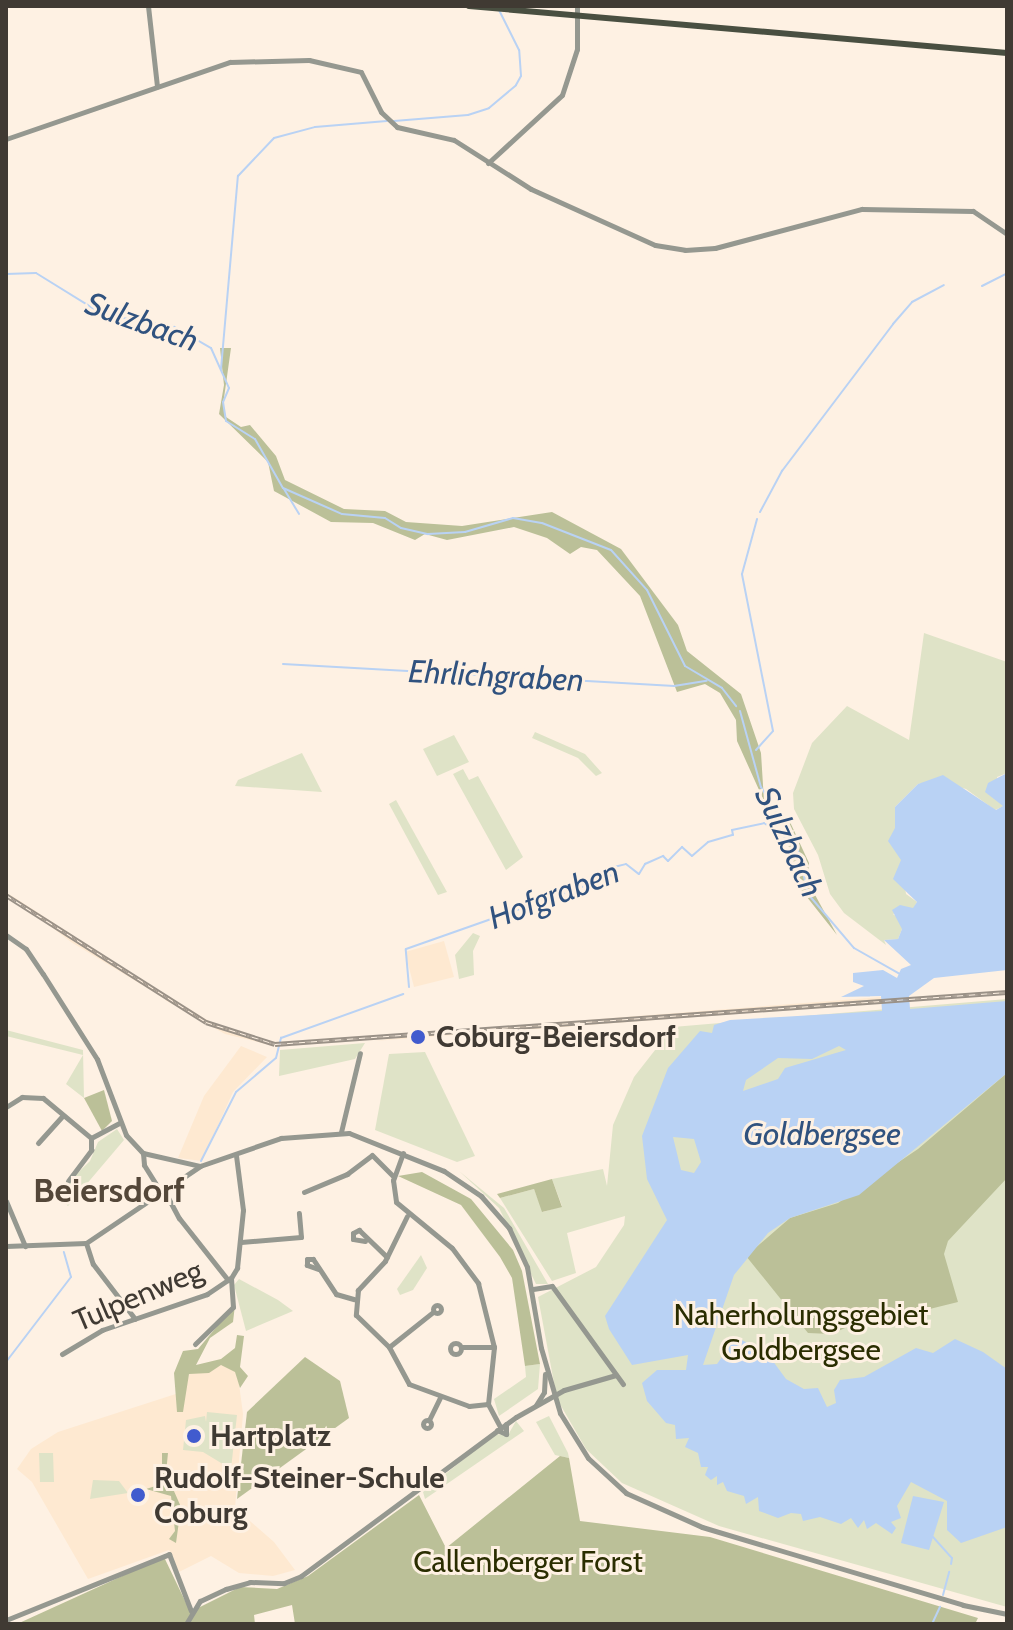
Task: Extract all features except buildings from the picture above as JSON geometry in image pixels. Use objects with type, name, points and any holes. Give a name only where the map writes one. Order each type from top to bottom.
[{"type":"main road","points":[[469,6],[1007,53]]},
{"type":"street","points":[[148,6],[157,86]]},
{"type":"street","points":[[488,163],[562,95],[574,68],[580,27],[577,6]]},
{"type":"street","points":[[6,139],[221,65],[263,58],[356,69],[364,76],[390,122],[468,147],[488,163],[626,234],[685,250],[715,248],[862,209],[973,211],[1007,234]]},
{"type":"street","points":[[6,935],[26,949],[97,1059],[119,1123],[143,1153],[144,1165],[179,1218],[230,1279]]},
{"type":"street","points":[[341,1132],[360,1053]]},
{"type":"street","points":[[6,1107],[22,1097],[43,1098],[91,1138]]},
{"type":"street","points":[[38,1143],[62,1116]]},
{"type":"street","points":[[91,1138],[119,1123]]},
{"type":"street","points":[[6,1246],[86,1243],[200,1166],[281,1138],[341,1132],[403,1153],[444,1171],[474,1190],[502,1217],[533,1289],[553,1395],[596,1467],[657,1509],[893,1585],[1007,1614]]},
{"type":"street","points":[[68,1181],[91,1150],[91,1138]]},
{"type":"street","points":[[143,1153],[200,1166]]},
{"type":"street","points":[[403,1153],[394,1177],[396,1202],[407,1216],[452,1248],[473,1272],[494,1347],[488,1404],[501,1427]]},
{"type":"street","points":[[195,1344],[233,1307],[230,1279],[241,1242],[236,1155]]},
{"type":"street","points":[[304,1192],[347,1174],[372,1155],[394,1177]]},
{"type":"street","points":[[6,1201],[25,1246]]},
{"type":"street","points":[[241,1242],[301,1237],[299,1213]]},
{"type":"street","points":[[354,1299],[387,1257],[407,1216]]},
{"type":"street","points":[[365,1241],[387,1257]]},
{"type":"street","points":[[86,1243],[93,1264],[135,1319]]},
{"type":"street","points":[[318,1269],[336,1294],[354,1299]]},
{"type":"street","name":"Tulpenweg","points":[[62,1354],[102,1330],[207,1294],[230,1279]]},
{"type":"street","points":[[533,1289],[552,1286],[623,1384]]},
{"type":"street","points":[[354,1299],[359,1319],[389,1347],[409,1384],[472,1407],[488,1404]]},
{"type":"street","points":[[389,1347],[433,1312]]},
{"type":"street","points":[[462,1347],[494,1347]]},
{"type":"street","points":[[535,1406],[540,1399],[545,1365]]},
{"type":"street","points":[[186,1624],[191,1611],[200,1601],[238,1584],[284,1583],[301,1576],[501,1427],[564,1390],[616,1375]]},
{"type":"street","points":[[540,1399],[553,1395]]},
{"type":"street","points":[[429,1420],[440,1397]]},
{"type":"street","points":[[6,1620],[164,1554],[169,1554],[191,1611]]},
{"type":"street","points":[[186,1598],[200,1601]]},
{"type":"shaded area","points":[[6,892],[165,995],[164,998],[71,942]]},
{"type":"shaded area","points":[[444,941],[454,977],[414,987],[405,952]]},
{"type":"shaded area","points":[[168,996],[212,1023],[274,1046],[225,1034],[165,1000]]},
{"type":"shaded area","points":[[882,997],[882,1003],[374,1041],[484,1028]]},
{"type":"shaded area","points":[[241,1046],[267,1057],[233,1092],[202,1161],[178,1158],[204,1096]]},
{"type":"shaded area","name":"Rudolf-Steiner-Schule Coburg","points":[[236,1361],[243,1414],[235,1508],[274,1542],[295,1570],[273,1576],[239,1573],[211,1556],[179,1572],[169,1550],[88,1579],[32,1482],[17,1469],[31,1449],[58,1432],[185,1391],[189,1374]]},
{"type":"green space","points":[[220,348],[231,348],[223,405],[226,417],[241,427],[250,425],[276,456],[285,480],[344,509],[385,511],[406,522],[462,526],[552,512],[621,549],[678,625],[687,651],[741,694],[761,753],[764,801],[737,741],[736,720],[720,693],[705,684],[677,692],[640,596],[597,550],[581,547],[570,554],[547,538],[514,527],[447,540],[425,534],[415,540],[373,523],[331,522],[274,491],[268,462],[219,414],[224,385]]},
{"type":"green space","points":[[924,633],[1007,662],[1007,773],[997,777],[1004,806],[995,810],[966,789],[935,781],[918,784],[895,807],[906,894],[917,902],[914,908],[893,914],[902,921],[902,929],[898,939],[884,940],[886,945],[844,913],[830,894],[818,855],[794,809],[793,793],[812,743],[847,706],[909,740]]},
{"type":"green space","points":[[535,732],[585,754],[602,773],[596,776],[578,758],[532,738]]},
{"type":"green space","points":[[454,735],[469,762],[437,776],[423,749]]},
{"type":"green space","points":[[302,753],[322,792],[235,786],[238,780]]},
{"type":"green space","points":[[463,769],[469,780],[478,776],[523,857],[506,870],[453,774]]},
{"type":"green space","points":[[396,800],[447,892],[438,895],[389,804]]},
{"type":"green space","points":[[790,822],[809,863],[808,882],[837,935],[795,882],[793,852],[784,841]]},
{"type":"green space","points":[[473,933],[480,936],[473,951],[474,975],[459,979],[455,955]]},
{"type":"green space","name":"Naherholungsgebiet Goldbergsee","points":[[1007,999],[1007,1607],[719,1526],[622,1483],[586,1449],[557,1399],[538,1297],[596,1267],[624,1225],[625,1216],[567,1233],[576,1273],[552,1281],[500,1198],[534,1189],[543,1212],[562,1206],[552,1179],[603,1169],[607,1186],[613,1125],[634,1077],[673,1027]]},
{"type":"green space","points":[[6,1030],[83,1050],[84,1098],[66,1084],[83,1055],[6,1036]]},
{"type":"green space","points":[[365,1043],[355,1059],[279,1076],[280,1050]]},
{"type":"green space","points":[[425,1052],[475,1156],[457,1162],[375,1130],[389,1054]]},
{"type":"green space","points":[[1007,1073],[1007,1178],[948,1241],[944,1254],[958,1302],[881,1321],[869,1318],[831,1334],[808,1333],[746,1256],[790,1218],[838,1203],[918,1149]]},
{"type":"green space","points":[[104,1090],[112,1121],[102,1131],[84,1098]]},
{"type":"green space","points":[[117,1129],[124,1140],[68,1206],[56,1194],[90,1161],[98,1142]]},
{"type":"green space","points":[[459,1171],[504,1208],[548,1284],[536,1284],[499,1208]]},
{"type":"green space","points":[[422,1172],[471,1199],[513,1250],[522,1271],[540,1364],[525,1366],[512,1278],[461,1205],[398,1176]]},
{"type":"green space","points":[[552,1179],[562,1207],[542,1212],[534,1189],[500,1198],[497,1194]]},
{"type":"green space","points":[[421,1255],[427,1268],[413,1290],[400,1295],[397,1289]]},
{"type":"green space","points":[[239,1279],[293,1311],[246,1331],[234,1285]]},
{"type":"green space","points":[[235,1305],[233,1322],[210,1338],[196,1365],[221,1359],[235,1348],[237,1335],[244,1336],[240,1367],[248,1376],[240,1388],[235,1372],[221,1365],[209,1373],[189,1374],[183,1412],[177,1412],[174,1373],[183,1351],[198,1349]]},
{"type":"green space","points":[[305,1357],[340,1381],[349,1418],[237,1499],[247,1412]]},
{"type":"green space","points":[[540,1364],[538,1389],[499,1416],[494,1399],[526,1377],[525,1366]]},
{"type":"green space","points":[[207,1412],[237,1415],[231,1469],[203,1452],[183,1450],[186,1420],[205,1416],[206,1422]]},
{"type":"green space","points":[[549,1416],[569,1458],[555,1455],[536,1422]]},
{"type":"green space","points":[[516,1421],[524,1431],[425,1499],[423,1492],[495,1434],[508,1435]]},
{"type":"green space","points":[[39,1453],[53,1453],[54,1482],[40,1482]]},
{"type":"green space","points":[[162,1453],[168,1453],[166,1473],[181,1507],[176,1543],[169,1539],[175,1531],[171,1496],[146,1489],[162,1484]]},
{"type":"green space","name":"Callenberger Forst","points":[[560,1456],[569,1458],[580,1521],[710,1537],[978,1618],[975,1624],[295,1624],[292,1605],[254,1615],[255,1624],[17,1624],[164,1557],[188,1607],[194,1610],[240,1587],[277,1589],[308,1576],[419,1495],[446,1548]]},
{"type":"green space","points":[[93,1480],[119,1481],[128,1493],[90,1499]]},
{"type":"water","name":"Goldbergsee","points":[[1007,773],[1007,970],[934,978],[909,996],[910,1009],[1007,1001],[1007,1073],[859,1195],[790,1218],[768,1233],[734,1275],[703,1365],[717,1364],[736,1337],[767,1353],[786,1379],[804,1389],[818,1388],[827,1407],[836,1403],[834,1390],[840,1380],[864,1377],[916,1348],[933,1353],[955,1339],[983,1352],[1007,1369],[1007,1527],[961,1543],[947,1530],[947,1501],[911,1482],[897,1506],[901,1518],[891,1522],[896,1528],[892,1534],[876,1523],[867,1529],[864,1520],[858,1528],[851,1518],[841,1524],[820,1517],[803,1521],[801,1514],[791,1513],[778,1518],[759,1511],[758,1497],[746,1504],[744,1496],[727,1491],[723,1482],[717,1485],[717,1476],[711,1480],[705,1475],[708,1467],[701,1467],[698,1453],[685,1447],[689,1438],[676,1439],[675,1425],[666,1423],[647,1401],[642,1383],[657,1370],[686,1370],[688,1355],[632,1365],[609,1329],[605,1316],[667,1220],[647,1179],[642,1136],[668,1068],[700,1031],[712,1033],[714,1025],[730,1020],[882,1011],[881,996],[841,997],[864,986],[853,982],[853,973],[883,970],[897,978],[901,969],[911,965],[884,940],[898,939],[902,929],[892,910],[900,905],[913,908],[917,902],[893,879],[901,860],[888,841],[895,828],[895,807],[918,784],[943,775],[996,810],[1003,806],[985,792],[988,783]],"holes":[[[839,1046],[846,1050],[785,1068],[778,1079],[743,1091],[746,1080],[778,1058],[812,1059]],[[673,1137],[694,1139],[701,1162],[694,1173],[681,1170]]]},
{"type":"water","points":[[913,1496],[944,1502],[929,1550],[901,1543]]},
{"type":"waterway","points":[[394,121],[468,115],[489,108],[516,85],[521,76],[519,50],[499,10]]},
{"type":"waterway","points":[[221,369],[238,176],[274,138],[315,127],[387,121]]},
{"type":"waterway","name":"Sulzbach","points":[[6,274],[36,273],[104,315],[173,326],[211,348],[229,388],[223,402],[226,421],[255,439],[283,488],[342,514],[385,518],[401,528],[428,534],[465,532],[513,518],[542,523],[611,550],[647,590],[685,666],[722,688],[736,706]]},
{"type":"waterway","points":[[982,286],[1007,273]]},
{"type":"waterway","points":[[760,512],[782,471],[893,324],[912,302],[944,285]]},
{"type":"waterway","name":"Sulzbach","points":[[284,489],[299,514]]},
{"type":"waterway","points":[[756,750],[773,731],[742,574],[757,519]]},
{"type":"waterway","name":"Ehrlichgraben","points":[[283,664],[674,686],[707,681]]},
{"type":"waterway","name":"Sulzbach","points":[[740,711],[761,787],[794,841]]},
{"type":"waterway","name":"Hofgraben","points":[[409,987],[406,949],[602,880],[612,875],[614,867],[626,864],[639,874],[645,864],[663,856],[668,861],[682,847],[692,856],[708,842],[733,835],[732,830],[764,823],[797,845]]},
{"type":"waterway","name":"Sulzbach","points":[[797,846],[808,894],[854,948],[900,974]]},
{"type":"waterway","name":"Hofgraben","points":[[201,1161],[236,1092],[276,1058],[281,1038],[403,994]]},
{"type":"waterway","points":[[6,1362],[71,1277],[64,1252]]},
{"type":"waterway","points":[[933,1537],[952,1558],[951,1564]]},
{"type":"waterway","points":[[943,1595],[949,1572]]},
{"type":"waterway","points":[[932,1624],[940,1607]]},
{"type":"railway","points":[[6,895],[206,1022],[275,1044],[1007,992]]},
{"type":"place","name":"Coburg-Beiersdorf","points":[[418,1037]]},
{"type":"place","name":"Hartplatz","points":[[194,1436]]},
{"type":"place","name":"Rudolf-Steiner-Schule Coburg","points":[[138,1495]]},
{"type":"district","name":"Beiersdorf","points":[[109,1191]]}]
